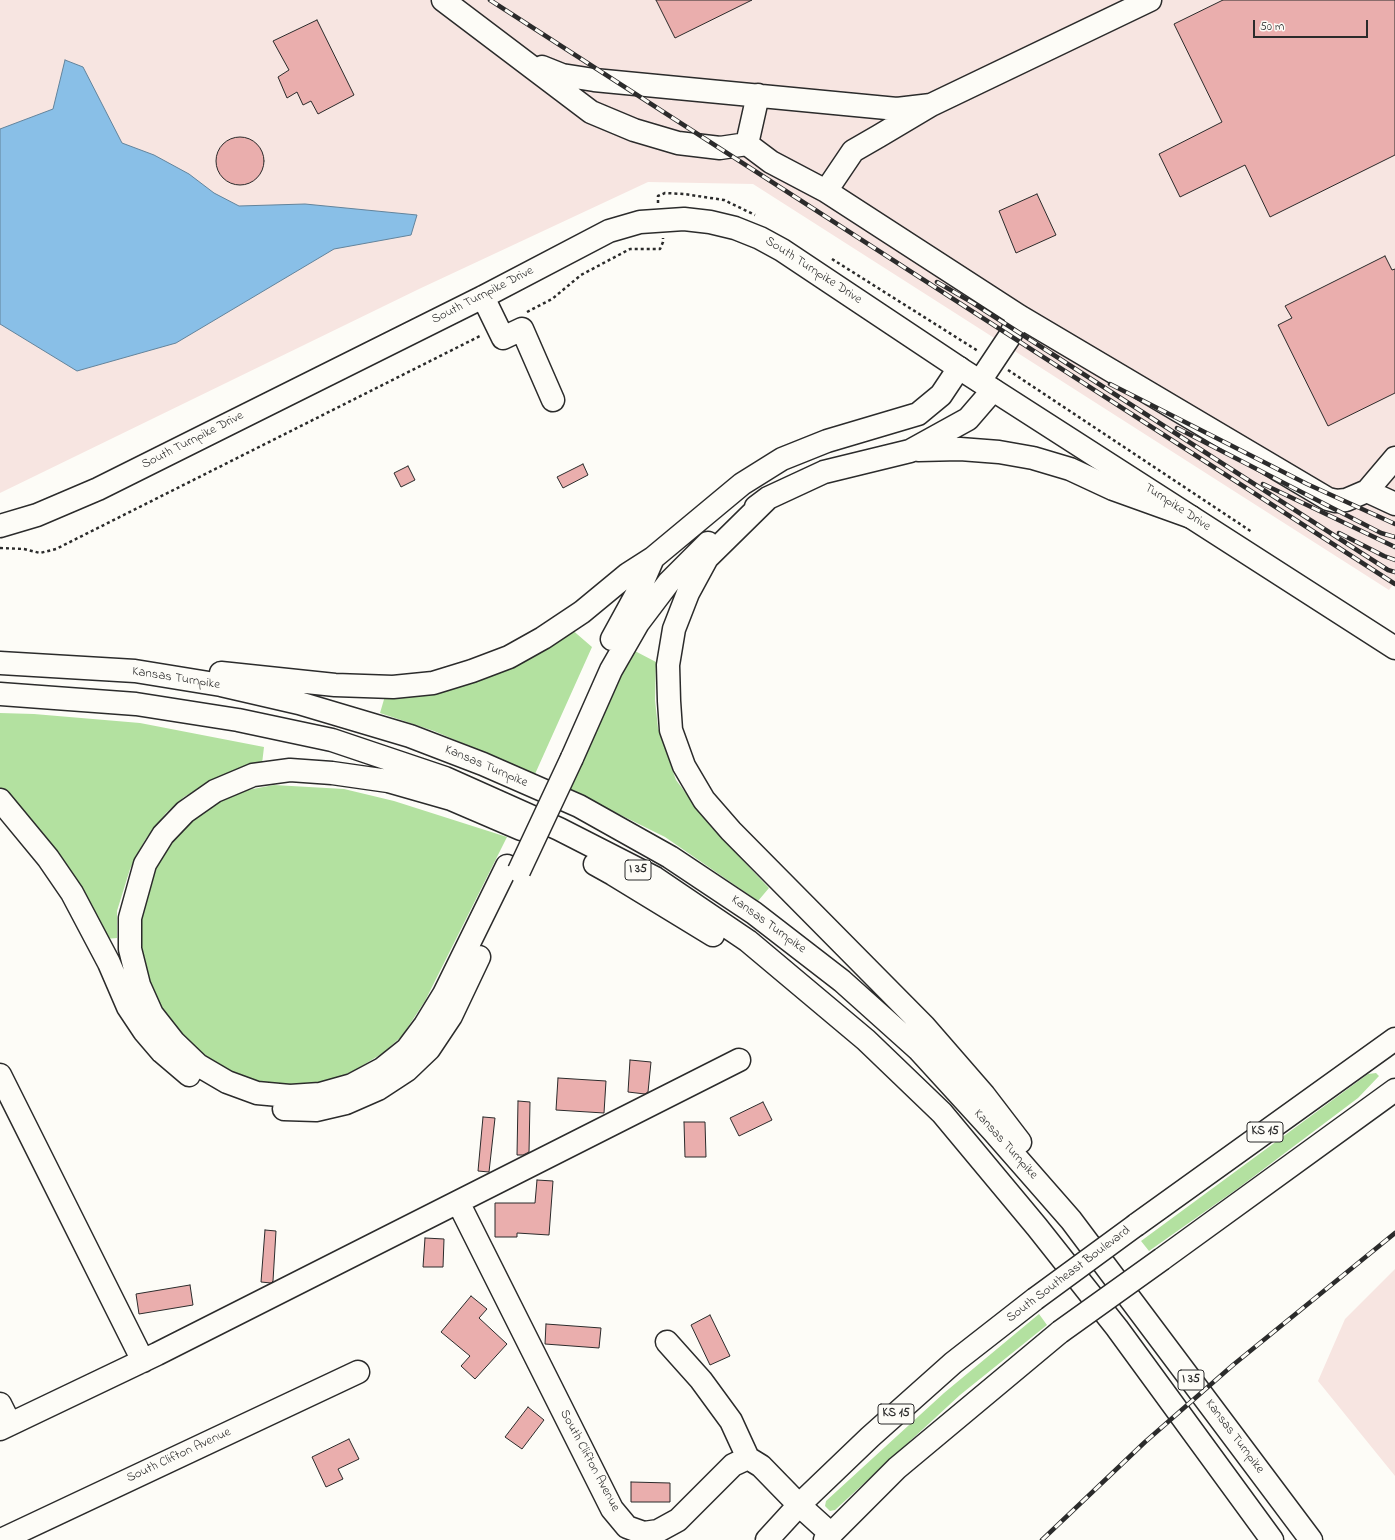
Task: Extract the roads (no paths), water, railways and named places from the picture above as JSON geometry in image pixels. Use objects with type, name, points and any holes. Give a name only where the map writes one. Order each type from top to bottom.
[{"type":"main road","points":[[443,0],[592,112],[634,130],[685,144],[720,148],[747,144],[771,162],[826,191],[1019,316],[1328,499],[1336,501],[1346,500],[1367,491],[1391,467]]},
{"type":"main road","points":[[826,191],[853,151],[931,105],[1150,0]]},
{"type":"main road","points":[[522,59],[562,75],[897,109],[931,105]]},
{"type":"main road","points":[[747,144],[758,95]]},
{"type":"main road","name":"South Turnpike Drive","points":[[0,526],[37,515],[98,489],[483,297],[609,231],[640,222],[684,219],[710,222],[742,230],[760,238],[782,250],[959,368]]},
{"type":"main road","points":[[483,297],[499,326],[503,338],[522,329],[553,400]]},
{"type":"main road","points":[[910,451],[968,419],[1019,316]]},
{"type":"main road","points":[[39,664],[108,661],[335,685],[393,687],[433,683],[472,671],[509,657],[543,638],[582,612],[628,574],[654,558],[742,484],[782,459],[827,441],[918,414],[941,395],[959,368]]},
{"type":"main road","name":"Turnpike Drive","points":[[959,368],[1395,648]]},
{"type":"main road","points":[[565,755],[638,623],[669,582],[700,550],[768,498],[824,472],[910,451],[960,449],[999,452],[1033,458],[1070,469],[1113,489],[1191,517]]},
{"type":"main road","points":[[1367,491],[1395,504]]},
{"type":"main road","points":[[768,498],[707,558],[688,592],[674,629],[668,665],[669,700],[672,730],[684,766],[704,800],[730,831],[924,1026],[984,1095],[1030,1154],[1071,1220]]},
{"type":"main road","points":[[0,800],[48,858],[72,893],[109,964],[128,1007],[144,1031],[162,1052],[181,1070],[218,1093],[263,1107],[290,1110],[316,1110],[346,1103],[378,1089],[407,1070],[428,1048],[451,1016],[513,869],[565,755],[607,649],[641,586],[654,558]]},
{"type":"main road","name":"Kansas Turnpike","points":[[0,663],[39,664],[135,672],[221,685],[300,703],[410,736],[483,764],[579,806],[670,857],[754,913],[842,981],[919,1050],[1071,1220],[1311,1540]]},
{"type":"main road","name":"Kansas Turnpike","points":[[0,694],[136,704],[238,720],[332,740],[445,778],[559,830],[655,878],[748,941],[866,1040],[942,1113],[1037,1227],[1117,1328],[1272,1540]]},
{"type":"main road","points":[[513,869],[444,994],[425,1025],[407,1049],[382,1069],[352,1085],[320,1094],[290,1096],[257,1093],[227,1082],[198,1065],[174,1042],[152,1014],[139,984],[130,949],[130,918],[145,864],[164,835],[185,812],[215,791],[252,775],[290,770],[332,772],[388,781],[451,799],[543,838],[613,874],[710,933],[803,999],[866,1040]]},
{"type":"main road","name":"South Southeast Boulevard","points":[[767,1540],[799,1505],[870,1437],[953,1363],[1035,1299],[1395,1039]]},
{"type":"main road","points":[[0,1404],[5,1427],[143,1361],[739,1060]]},
{"type":"main road","points":[[0,1075],[143,1361]]},
{"type":"main road","points":[[667,1342],[701,1380],[731,1421],[748,1458],[761,1466],[828,1537],[898,1468],[1060,1332],[1395,1090]]},
{"type":"main road","name":"South Clifton Avenue","points":[[458,1202],[612,1509],[627,1527],[644,1533],[658,1531],[672,1524],[678,1520],[733,1465],[748,1458]]},
{"type":"main road","name":"South Clifton Avenue","points":[[1,1540],[30,1534],[358,1372]]},
{"type":"water","points":[[65,60],[83,67],[122,143],[154,155],[189,174],[214,193],[239,206],[305,204],[417,215],[411,235],[334,249],[176,343],[77,371],[0,324],[0,129],[53,109]]},
{"type":"railway","points":[[490,0],[1395,584]]},
{"type":"railway","points":[[937,282],[973,303],[1388,570],[1395,572]]},
{"type":"railway","points":[[1110,384],[1307,484],[1395,524]]},
{"type":"railway","points":[[1177,428],[1381,533],[1395,537]]},
{"type":"railway","points":[[1263,484],[1395,547]]},
{"type":"railway","points":[[1339,533],[1395,560]]},
{"type":"railway","points":[[1042,1540],[1145,1442],[1233,1365],[1395,1233]]}]
